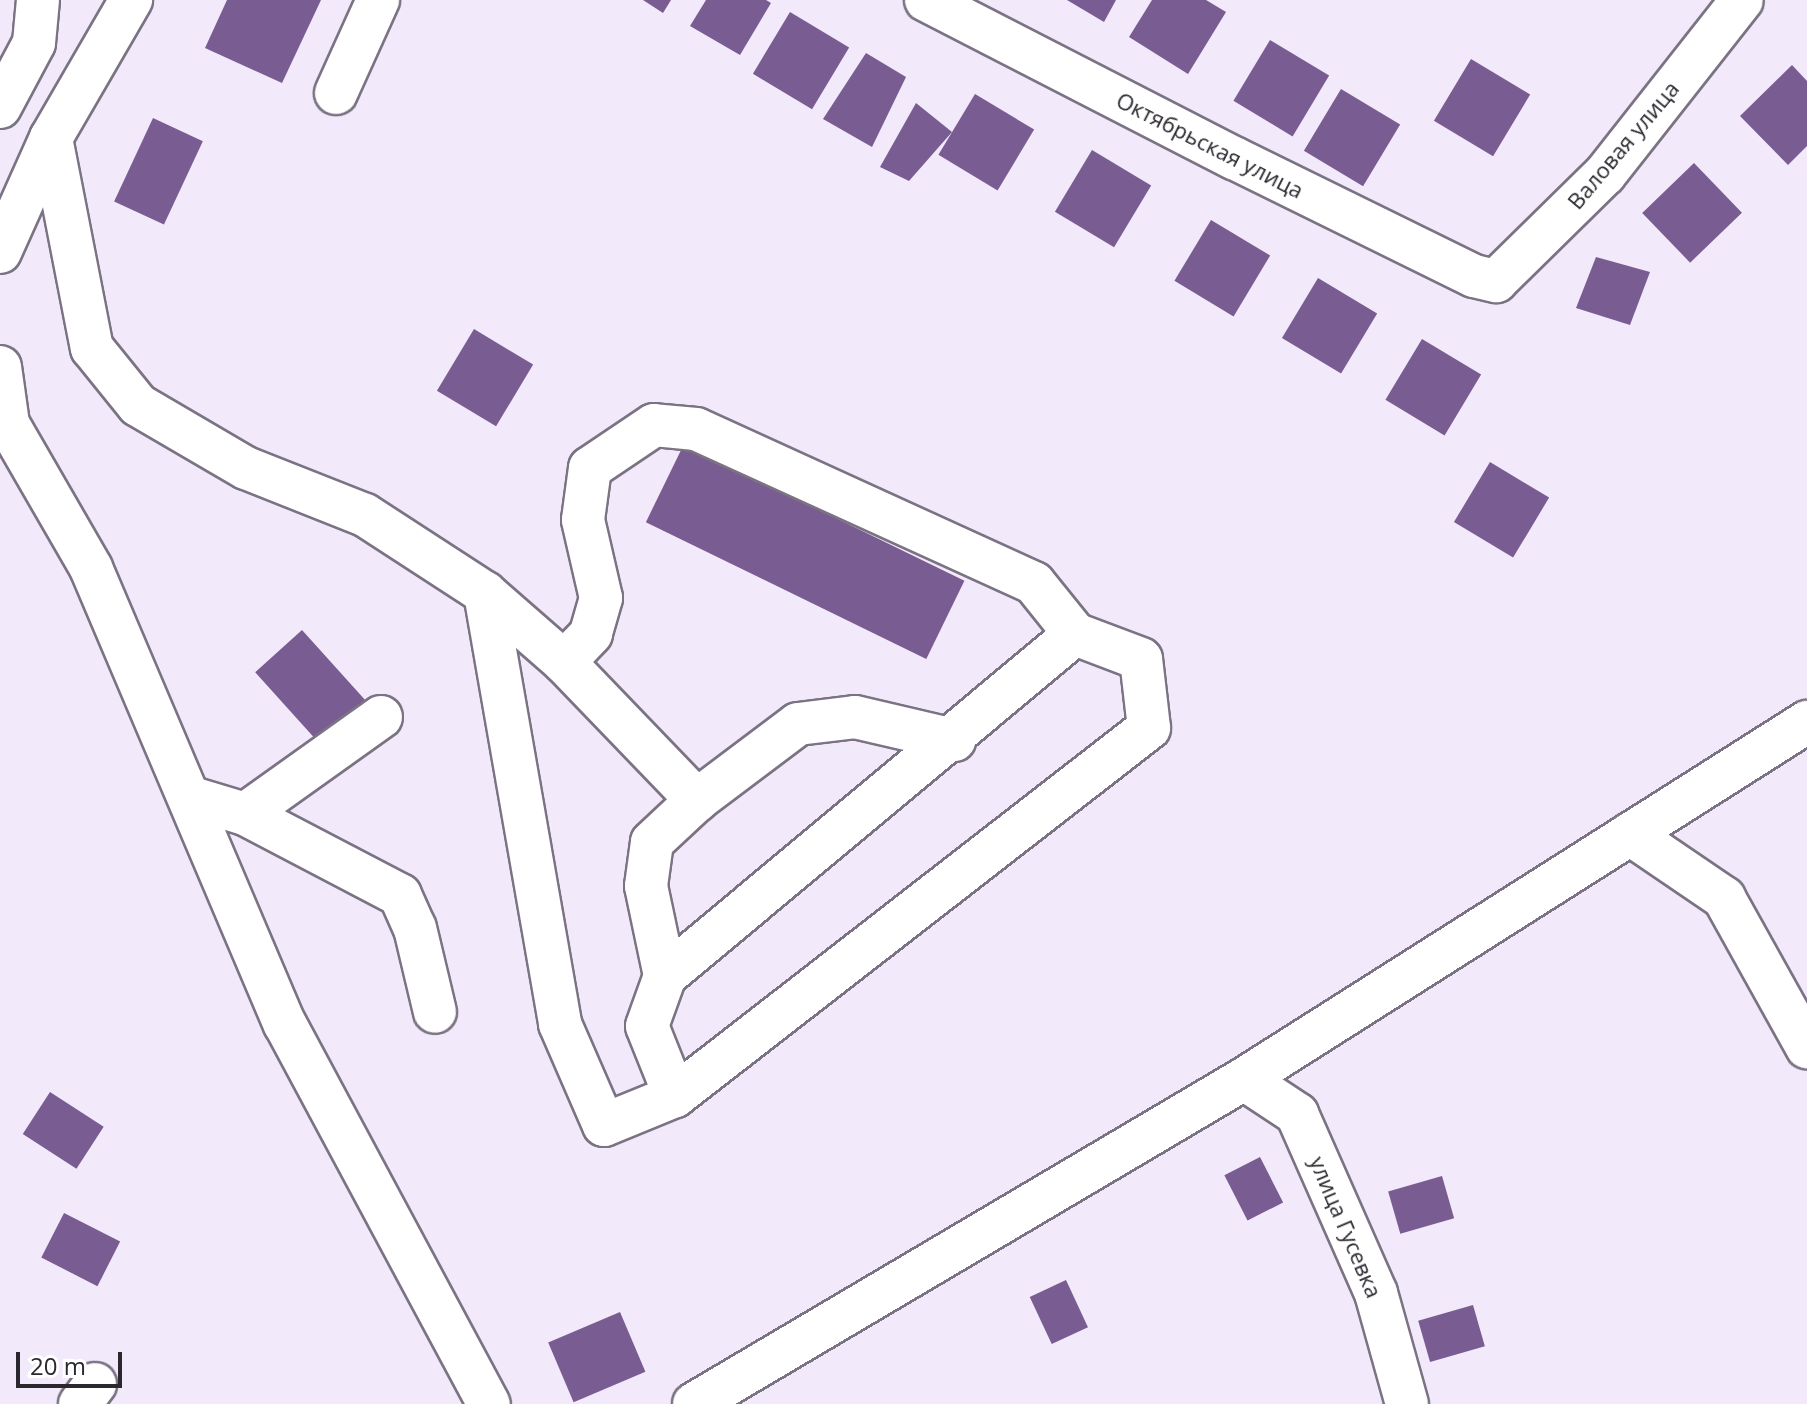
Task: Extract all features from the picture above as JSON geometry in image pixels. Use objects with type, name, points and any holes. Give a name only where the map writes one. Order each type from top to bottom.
[{"type":"street","points":[[0,107],[34,43],[38,0]]},
{"type":"street","points":[[0,252],[51,138],[131,0]]},
{"type":"street","points":[[336,93],[378,0]]},
{"type":"street","name":"Октябрьская улица","points":[[926,0],[1361,221],[1474,276],[1496,281]]},
{"type":"street","name":"Валовая улица","points":[[1496,281],[1605,174],[1742,0]]},
{"type":"street","points":[[51,138],[92,348],[138,405],[246,468],[365,515],[485,593],[564,662],[697,800]]},
{"type":"street","points":[[0,367],[8,424],[91,568],[285,1024],[489,1404]]},
{"type":"street","points":[[485,593],[560,1024],[604,1125],[675,1096],[810,996],[1149,728],[1141,659],[1075,634],[1034,583],[696,429],[654,425],[590,468],[583,520],[601,598],[591,634],[564,662]]},
{"type":"street","points":[[675,1096],[647,1026],[665,976],[954,740],[1075,634]]},
{"type":"street","points":[[245,814],[381,717]]},
{"type":"street","points":[[665,976],[646,886],[652,842],[697,800],[798,724],[855,717],[954,740]]},
{"type":"street","points":[[694,1404],[1244,1079],[1807,722]]},
{"type":"street","points":[[189,797],[245,814],[400,895],[415,928],[435,1012]]},
{"type":"street","points":[[1630,834],[1724,898],[1807,1047]]},
{"type":"street","name":"улица Гусевка","points":[[1244,1079],[1297,1114],[1376,1293],[1407,1404]]},
{"type":"building","points":[[227,0],[321,0],[282,83],[205,48]]},
{"type":"building","points":[[643,0],[671,0],[663,13]]},
{"type":"building","points":[[706,0],[766,0],[771,3],[740,55],[690,26]]},
{"type":"building","points":[[1067,0],[1116,0],[1104,22]]},
{"type":"building","points":[[1152,0],[1206,0],[1226,12],[1188,74],[1129,37]]},
{"type":"building","points":[[790,12],[849,48],[812,109],[753,74]]},
{"type":"building","points":[[1270,40],[1329,76],[1293,136],[1233,101]]},
{"type":"building","points":[[866,53],[906,77],[872,147],[823,119]]},
{"type":"building","points":[[1471,59],[1530,95],[1493,156],[1434,121]]},
{"type":"building","points":[[1792,65],[1807,81],[1807,146],[1788,165],[1740,116]]},
{"type":"building","points":[[1341,89],[1400,125],[1363,186],[1304,151]]},
{"type":"building","points":[[975,94],[1034,130],[998,190],[938,155]]},
{"type":"building","points":[[916,103],[952,132],[909,181],[880,167]]},
{"type":"building","points":[[153,118],[203,141],[164,225],[114,201]]},
{"type":"building","points":[[1092,150],[1151,186],[1114,247],[1055,212]]},
{"type":"building","points":[[1694,163],[1742,213],[1690,263],[1642,213]]},
{"type":"building","points":[[1211,220],[1270,256],[1234,316],[1174,281]]},
{"type":"building","points":[[1596,257],[1650,272],[1630,325],[1576,308]]},
{"type":"building","points":[[1318,278],[1377,314],[1341,374],[1282,338]]},
{"type":"building","points":[[474,329],[533,365],[496,426],[437,391]]},
{"type":"building","points":[[1422,339],[1481,375],[1445,435],[1385,400]]},
{"type":"building","points":[[684,444],[964,581],[926,659],[646,522]]},
{"type":"building","points":[[1490,462],[1549,498],[1513,558],[1454,522]]},
{"type":"building","points":[[302,630],[365,700],[318,742],[255,672]]},
{"type":"building","points":[[50,1092],[104,1127],[76,1169],[23,1134]]},
{"type":"building","points":[[1260,1157],[1283,1202],[1248,1221],[1224,1175]]},
{"type":"building","points":[[1442,1176],[1454,1218],[1400,1234],[1388,1191]]},
{"type":"building","points":[[64,1213],[120,1242],[97,1286],[41,1258]]},
{"type":"building","points":[[1066,1280],[1088,1327],[1052,1344],[1030,1297]]},
{"type":"building","points":[[1473,1305],[1485,1346],[1430,1362],[1418,1321]]},
{"type":"building","points":[[620,1312],[645,1372],[574,1402],[548,1342]]}]
